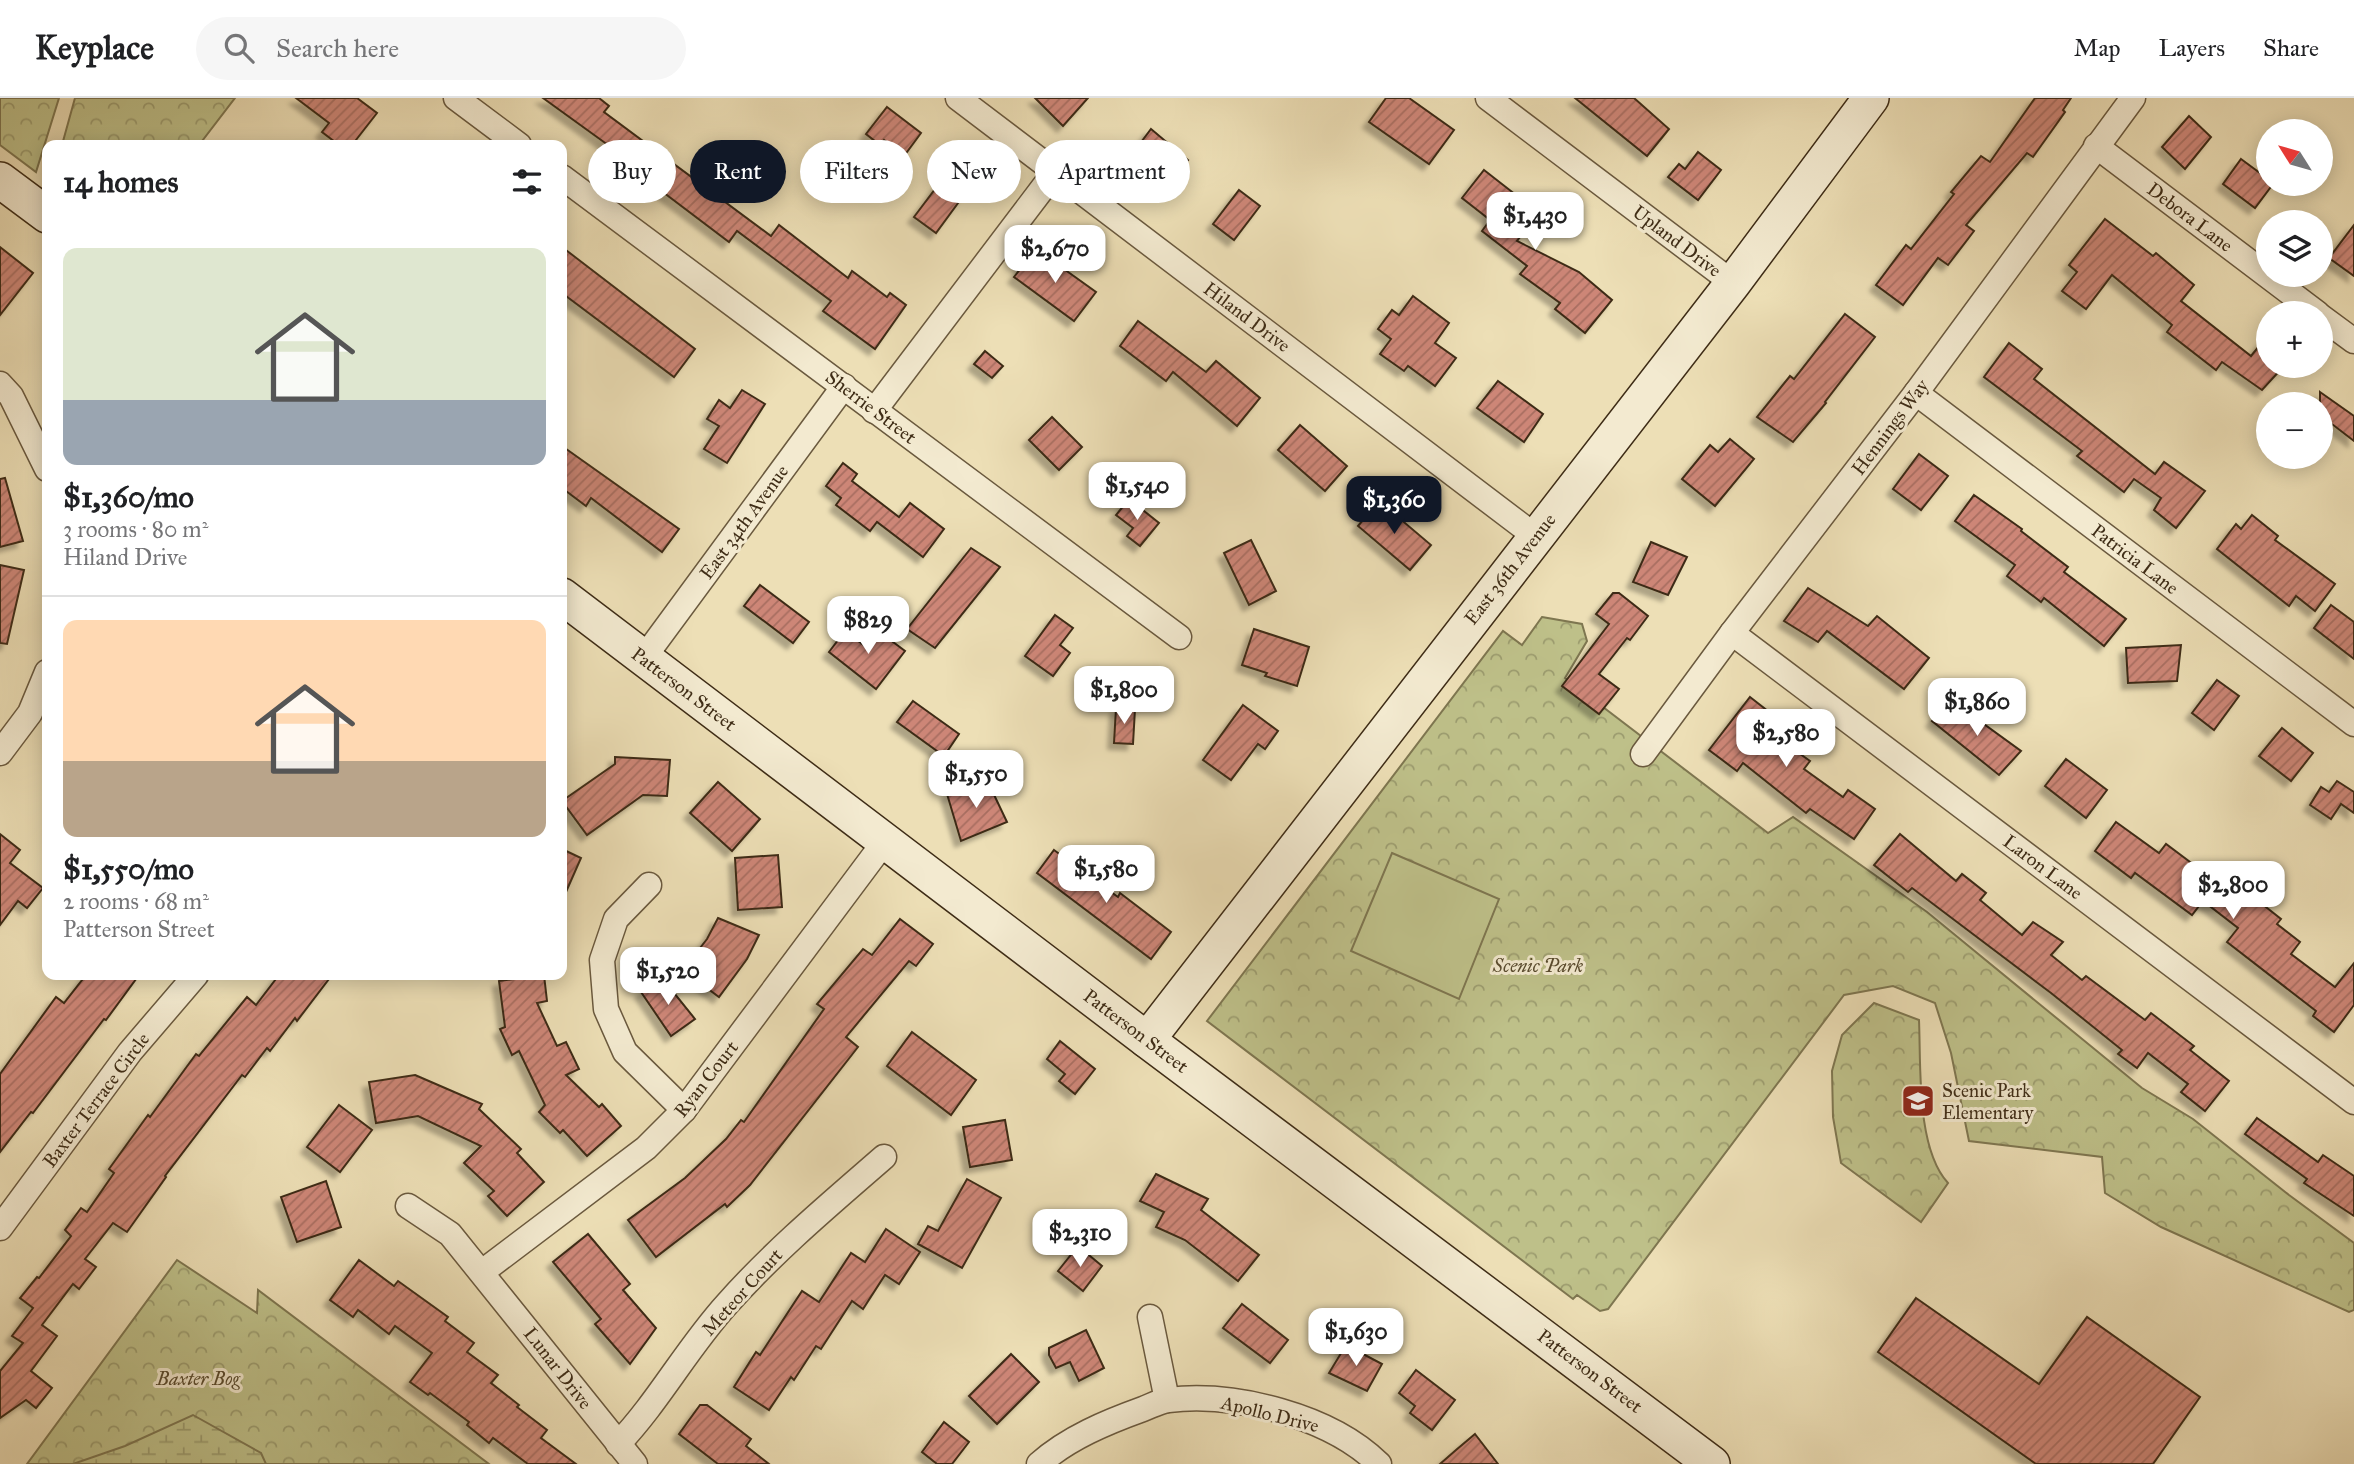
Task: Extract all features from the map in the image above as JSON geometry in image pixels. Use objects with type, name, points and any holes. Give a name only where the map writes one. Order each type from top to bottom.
[{"type":"street","points":[[456,98],[512,140]]},
{"type":"street","name":"Hiland Drive","points":[[958,98],[1035,157]]},
{"type":"street","name":"Upland Drive","points":[[1488,98],[1733,283]]},
{"type":"street","name":"East 36th Avenue","points":[[1147,1040],[1733,283],[1871,98]]},
{"type":"street","name":"Hennings Way","points":[[1643,754],[1916,393],[2133,98]]},
{"type":"street","name":"Debora Lane","points":[[2096,146],[2302,301]]},
{"type":"street","points":[[0,180],[42,211]]},
{"type":"street","name":"Sherrie Street","points":[[567,181],[1180,637]]},
{"type":"street","points":[[874,411],[1035,198]]},
{"type":"street","name":"Hiland Drive","points":[[1096,203],[1535,536]]},
{"type":"street","name":"Debora Lane","points":[[2333,325],[2354,341]]},
{"type":"street","points":[[0,384],[11,396],[42,459]]},
{"type":"street","name":"East 34th Avenue","points":[[643,659],[844,386]]},
{"type":"street","name":"Patricia Lane","points":[[1916,393],[2354,724]]},
{"type":"street","name":"Patterson Street","points":[[567,600],[1712,1464]]},
{"type":"street","name":"Laron Lane","points":[[1732,633],[2354,1102]]},
{"type":"street","points":[[0,753],[30,713],[42,684]]},
{"type":"street","name":"Ryan Court","points":[[482,1272],[646,1148],[684,1110],[885,841]]},
{"type":"street","points":[[649,885],[616,919],[602,960],[606,1009],[625,1052],[684,1110]]},
{"type":"street","name":"Baxter Terrace Circle","points":[[0,1228],[130,1052],[192,980]]},
{"type":"street","name":"Meteor Court","points":[[618,1444],[644,1416],[676,1369],[725,1306],[780,1248],[884,1157]]},
{"type":"street","name":"Lunar Drive","points":[[408,1206],[450,1234],[635,1464]]},
{"type":"street","points":[[1150,1317],[1167,1400]]},
{"type":"street","name":"Apollo Drive","points":[[1039,1464],[1052,1453],[1110,1421],[1167,1400],[1225,1400],[1279,1412],[1326,1427],[1379,1464]]},
{"type":"green space","points":[[0,98],[59,98],[46,140],[42,140],[42,153],[36,172],[0,145]]},
{"type":"green space","points":[[75,98],[235,98],[203,140],[63,140]]},
{"type":"green space","name":"Scenic Park","points":[[1542,617],[1582,624],[1587,641],[1565,678],[1768,833],[1793,817],[1927,912],[2142,1088],[2193,1119],[2354,1243],[2354,1310],[2349,1312],[2161,1227],[2105,1193],[2102,1157],[1969,1141],[1951,1053],[1935,1003],[1893,986],[1844,995],[1608,1309],[1600,1311],[1577,1295],[1573,1299],[1207,1021],[1503,631],[1522,645]]},
{"type":"green space","points":[[1392,853],[1499,899],[1459,999],[1351,951]]},
{"type":"green space","points":[[1874,1003],[1919,1020],[1925,1128],[1930,1149],[1948,1183],[1921,1222],[1841,1163],[1833,1117],[1832,1071],[1842,1035]]},
{"type":"green space","name":"Baxter Bog","points":[[177,1260],[257,1313],[258,1290],[489,1464],[27,1464]]},
{"type":"green space","points":[[193,1415],[261,1453],[266,1464],[73,1464],[125,1446]]},
{"type":"building","points":[[296,98],[357,98],[377,113],[356,140],[332,140],[322,132],[329,123]]},
{"type":"building","points":[[543,98],[599,98],[609,106],[604,112],[642,140],[601,140]]},
{"type":"building","points":[[1035,98],[1088,98],[1063,126]]},
{"type":"building","points":[[1386,98],[1409,98],[1454,130],[1429,164],[1369,122]]},
{"type":"building","points":[[1575,98],[1634,98],[1669,129],[1647,156]]},
{"type":"building","points":[[2035,98],[2071,98],[2063,110],[2065,112],[2033,157],[2027,153],[1966,225],[1974,231],[1948,265],[1938,258],[1903,305],[1876,285],[1906,245],[1911,249],[1954,194],[1951,192],[1981,156],[1990,162]]},
{"type":"building","points":[[887,107],[921,133],[913,144],[913,140],[874,140],[866,134]]},
{"type":"building","points":[[2189,116],[2211,137],[2185,169],[2162,147]]},
{"type":"building","points":[[1151,129],[1164,140],[1143,140]]},
{"type":"building","points":[[1698,152],[1721,170],[1698,200],[1668,177],[1679,164],[1685,169]]},
{"type":"building","points":[[2241,159],[2256,170],[2256,196],[2264,196],[2255,208],[2223,184]]},
{"type":"building","points":[[676,165],[690,176],[690,203],[727,203],[771,236],[779,225],[848,278],[852,271],[887,297],[890,293],[906,305],[875,349],[823,311],[831,301],[737,231],[729,242],[676,202]]},
{"type":"building","points":[[1484,170],[1539,213],[1517,241],[1579,272],[1612,300],[1585,333],[1555,309],[1560,303],[1520,274],[1527,266],[1482,231],[1490,220],[1462,198]]},
{"type":"building","points":[[1239,190],[1260,206],[1234,240],[1213,224]]},
{"type":"building","points":[[927,200],[927,203],[958,203],[936,233],[914,217]]},
{"type":"building","points":[[2105,219],[2153,256],[2156,253],[2194,285],[2181,301],[2251,356],[2256,350],[2256,378],[2273,378],[2262,390],[2222,362],[2216,370],[2167,332],[2172,325],[2112,275],[2086,309],[2062,291],[2077,272],[2069,265]]},
{"type":"building","points":[[2354,225],[2354,276],[2333,261],[2333,253]]},
{"type":"building","points":[[0,247],[33,273],[0,315]]},
{"type":"building","points":[[1036,249],[1096,292],[1074,321],[1014,277]]},
{"type":"building","points":[[567,251],[695,349],[674,377],[567,297]]},
{"type":"building","points":[[1413,296],[1449,323],[1435,343],[1456,358],[1435,386],[1408,366],[1404,371],[1380,354],[1391,339],[1378,329],[1392,310],[1399,315]]},
{"type":"building","points":[[1845,314],[1875,337],[1793,442],[1757,417],[1790,376],[1794,379]]},
{"type":"building","points":[[1138,321],[1206,372],[1216,361],[1260,398],[1237,426],[1173,372],[1166,381],[1120,346]]},
{"type":"building","points":[[2009,343],[2042,369],[2034,379],[2155,474],[2164,462],[2205,491],[2176,528],[2154,510],[2161,498],[2134,479],[2124,492],[2077,456],[2082,451],[1984,377]]},
{"type":"building","points":[[985,351],[1003,366],[992,378],[974,364]]},
{"type":"building","points":[[1498,381],[1543,414],[1524,442],[1477,408]]},
{"type":"building","points":[[742,390],[765,404],[727,463],[704,449],[719,426],[707,419],[719,400],[730,408]]},
{"type":"building","points":[[2333,401],[2354,416],[2354,441],[2333,425]]},
{"type":"building","points":[[1052,417],[1082,447],[1059,470],[1029,440]]},
{"type":"building","points":[[1300,425],[1347,466],[1325,491],[1278,450]]},
{"type":"building","points":[[1730,439],[1754,459],[1715,506],[1682,479],[1710,445],[1718,452]]},
{"type":"building","points":[[567,450],[679,529],[662,552],[591,498],[586,506],[567,492]]},
{"type":"building","points":[[1919,454],[1948,476],[1921,510],[1893,489]]},
{"type":"building","points":[[843,463],[857,474],[852,481],[899,517],[910,503],[944,529],[923,557],[877,522],[870,531],[836,505],[841,498],[826,486]]},
{"type":"building","points":[[5,478],[23,541],[0,547],[0,479]]},
{"type":"building","points":[[1974,495],[2022,529],[2021,531],[2068,567],[2064,572],[2126,619],[2104,646],[2044,598],[2041,602],[2007,576],[2015,565],[1955,521]]},
{"type":"building","points":[[1129,499],[1159,523],[1140,546],[1127,536],[1133,528],[1116,515]]},
{"type":"building","points":[[1379,501],[1431,545],[1410,570],[1358,526]]},
{"type":"building","points":[[2252,515],[2278,536],[2275,540],[2335,584],[2315,611],[2296,596],[2289,606],[2217,549],[2236,524],[2241,529]]},
{"type":"building","points":[[1251,540],[1276,591],[1249,605],[1224,553]]},
{"type":"building","points":[[1651,542],[1687,557],[1668,595],[1633,582]]},
{"type":"building","points":[[971,548],[1000,567],[935,648],[907,629]]},
{"type":"building","points":[[0,565],[24,570],[7,644],[0,643]]},
{"type":"building","points":[[760,585],[809,622],[793,643],[744,606]]},
{"type":"building","points":[[1808,588],[1868,626],[1877,616],[1929,658],[1904,689],[1827,631],[1818,642],[1784,621]]},
{"type":"building","points":[[1613,593],[1619,593],[1648,616],[1599,674],[1619,689],[1599,714],[1562,686],[1609,624],[1596,614]]},
{"type":"building","points":[[2331,605],[2354,622],[2354,659],[2314,628]]},
{"type":"building","points":[[1055,615],[1073,628],[1060,645],[1070,653],[1053,676],[1025,656]]},
{"type":"building","points":[[1254,629],[1309,647],[1297,686],[1242,665]]},
{"type":"building","points":[[877,630],[905,651],[876,689],[829,652],[845,631],[865,646]]},
{"type":"building","points":[[2181,645],[2177,681],[2128,683],[2126,648]]},
{"type":"building","points":[[2217,680],[2239,696],[2214,730],[2192,713]]},
{"type":"building","points":[[1750,697],[1778,719],[1768,731],[1810,761],[1804,769],[1843,797],[1848,790],[1875,809],[1854,839],[1810,809],[1806,813],[1743,763],[1737,771],[1709,750]]},
{"type":"building","points":[[913,701],[959,734],[944,756],[897,722]]},
{"type":"building","points":[[1948,701],[1979,725],[1981,722],[2021,751],[1999,775],[1932,721]]},
{"type":"building","points":[[1243,705],[1278,731],[1265,749],[1258,744],[1231,780],[1203,760]]},
{"type":"building","points":[[1116,708],[1135,709],[1133,744],[1114,743]]},
{"type":"building","points":[[2282,728],[2313,753],[2291,781],[2259,756]]},
{"type":"building","points":[[615,757],[670,760],[667,796],[643,795],[587,835],[567,808],[567,798],[615,764]]},
{"type":"building","points":[[2066,759],[2107,790],[2086,818],[2045,786]]},
{"type":"building","points":[[987,780],[1007,822],[961,841],[947,794]]},
{"type":"building","points":[[2337,781],[2354,792],[2354,813],[2341,804],[2331,819],[2310,805],[2321,787],[2329,792]]},
{"type":"building","points":[[718,782],[760,819],[732,851],[690,813]]},
{"type":"building","points":[[2116,822],[2159,853],[2166,844],[2226,889],[2233,881],[2281,919],[2277,924],[2300,942],[2291,954],[2335,987],[2354,963],[2354,1005],[2334,1032],[2313,1016],[2316,1011],[2227,942],[2238,928],[2203,901],[2192,915],[2135,873],[2131,878],[2095,851]]},
{"type":"building","points":[[0,834],[20,850],[10,863],[42,889],[27,908],[18,901],[0,925]]},
{"type":"building","points":[[1900,834],[1956,881],[1962,874],[1986,893],[1980,900],[2022,935],[2033,922],[2063,942],[2051,955],[2082,980],[2086,976],[2145,1020],[2151,1013],[2194,1046],[2190,1050],[2229,1081],[2205,1111],[2181,1092],[2188,1084],[2148,1053],[2137,1068],[2118,1054],[2122,1050],[2051,993],[1912,888],[1908,892],[1874,865]]},
{"type":"building","points":[[1054,850],[1118,897],[1120,893],[1171,932],[1151,959],[1037,873]]},
{"type":"building","points":[[567,851],[581,858],[567,890]]},
{"type":"building","points":[[778,855],[782,907],[738,910],[735,858]]},
{"type":"building","points":[[718,918],[759,935],[747,959],[719,997],[683,970],[707,939]]},
{"type":"building","points":[[900,919],[933,944],[916,966],[909,961],[846,1037],[858,1047],[750,1185],[727,1207],[725,1204],[656,1257],[628,1220],[685,1178],[726,1139],[741,1120],[744,1122],[824,1009],[817,1004],[863,949],[872,955]]},
{"type":"building","points":[[662,978],[695,1019],[671,1036],[641,992]]},
{"type":"building","points":[[82,980],[135,980],[0,1152],[0,1074],[56,997],[64,1003]]},
{"type":"building","points":[[275,980],[328,980],[270,1051],[267,1048],[245,1077],[242,1075],[165,1176],[127,1232],[113,1223],[85,1259],[96,1267],[79,1289],[73,1284],[42,1325],[57,1336],[31,1371],[52,1388],[36,1408],[26,1400],[0,1418],[0,1371],[23,1343],[12,1336],[33,1308],[20,1298],[71,1236],[65,1230],[81,1208],[87,1212],[114,1173],[109,1169],[196,1054],[199,1056],[247,997],[256,1005]]},
{"type":"building","points":[[545,980],[547,1001],[537,1003],[557,1046],[566,1042],[579,1069],[566,1075],[599,1107],[602,1104],[621,1126],[587,1156],[563,1130],[560,1133],[539,1112],[545,1105],[519,1051],[512,1055],[500,1029],[505,1027],[499,981]]},
{"type":"building","points":[[912,1032],[976,1080],[951,1115],[887,1066]]},
{"type":"building","points":[[1060,1041],[1095,1069],[1075,1094],[1059,1081],[1065,1074],[1047,1059]]},
{"type":"building","points":[[415,1075],[482,1104],[479,1109],[521,1149],[517,1153],[544,1182],[507,1216],[488,1196],[494,1191],[464,1163],[481,1146],[418,1116],[376,1123],[369,1082]]},
{"type":"building","points":[[339,1105],[372,1130],[340,1172],[307,1147]]},
{"type":"building","points":[[2257,1118],[2318,1162],[2323,1155],[2354,1176],[2354,1216],[2304,1183],[2307,1179],[2245,1134]]},
{"type":"building","points":[[1005,1120],[1012,1160],[970,1167],[963,1127]]},
{"type":"building","points":[[1156,1174],[1208,1199],[1201,1210],[1259,1255],[1238,1281],[1185,1240],[1156,1227],[1164,1212],[1140,1201]]},
{"type":"building","points":[[967,1179],[1001,1198],[962,1268],[918,1244],[928,1226],[938,1231]]},
{"type":"building","points":[[326,1181],[341,1227],[297,1242],[281,1197]]},
{"type":"building","points":[[886,1229],[920,1252],[899,1284],[885,1275],[863,1309],[852,1301],[821,1349],[816,1346],[794,1380],[791,1377],[769,1410],[734,1387],[756,1352],[760,1355],[802,1291],[819,1302],[851,1253],[865,1262]]},
{"type":"building","points":[[588,1234],[630,1284],[623,1290],[656,1328],[630,1364],[595,1324],[601,1319],[553,1262]]},
{"type":"building","points":[[1078,1246],[1102,1266],[1083,1291],[1058,1271]]},
{"type":"building","points":[[359,1260],[394,1286],[398,1281],[448,1317],[445,1321],[474,1343],[467,1352],[498,1375],[491,1383],[547,1430],[541,1438],[576,1464],[528,1464],[493,1438],[489,1443],[467,1425],[469,1422],[430,1393],[428,1395],[410,1382],[432,1353],[395,1326],[389,1334],[358,1310],[353,1317],[330,1300]]},
{"type":"building","points":[[1916,1298],[2039,1384],[2087,1317],[2200,1397],[2153,1464],[2036,1464],[1878,1352]]},
{"type":"building","points":[[1242,1304],[1288,1340],[1270,1363],[1223,1328]]},
{"type":"building","points":[[1086,1330],[1104,1368],[1079,1381],[1070,1362],[1056,1368],[1049,1355],[1049,1348]]},
{"type":"building","points":[[1346,1345],[1382,1364],[1367,1391],[1329,1373]]},
{"type":"building","points":[[1011,1354],[1039,1382],[997,1424],[969,1396]]},
{"type":"building","points":[[1416,1370],[1455,1400],[1432,1430],[1410,1413],[1415,1406],[1399,1393]]},
{"type":"building","points":[[700,1405],[707,1405],[751,1439],[746,1446],[769,1464],[718,1464],[679,1434]]},
{"type":"building","points":[[944,1422],[969,1442],[952,1464],[937,1464],[922,1452]]},
{"type":"building","points":[[1475,1434],[1498,1464],[1440,1464],[1456,1450]]},
{"type":"place","name":"Scenic Park Elementary","points":[[1918,1101]]}]
